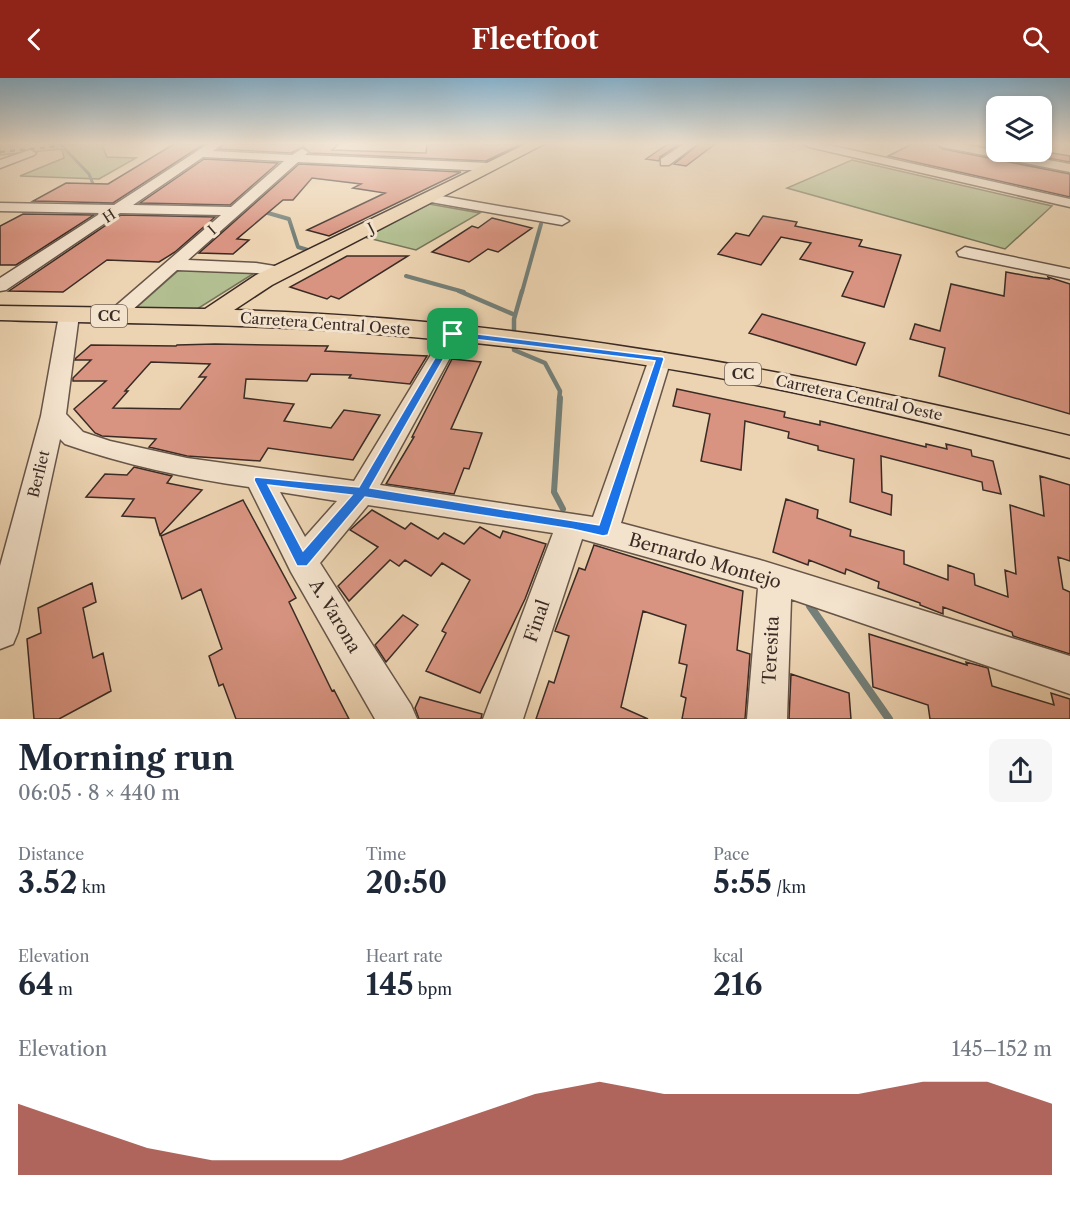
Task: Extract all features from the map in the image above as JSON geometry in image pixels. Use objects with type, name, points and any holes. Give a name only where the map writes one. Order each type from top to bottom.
[{"type":"main road","name":"J","points":[[209,318],[235,298],[281,272],[476,174]]},
{"type":"main road","name":"Carretera Central Oeste","points":[[0,313],[320,322],[453,334],[660,359],[813,387],[944,415],[1070,447]]},
{"type":"street","name":"H","points":[[0,286],[172,174]]},
{"type":"street","name":"I","points":[[114,316],[277,174]]},
{"type":"street","points":[[943,174],[1070,203]]},
{"type":"street","points":[[979,182],[991,174]]},
{"type":"street","points":[[430,198],[562,221]]},
{"type":"street","points":[[2,208],[234,211]]},
{"type":"street","points":[[965,252],[1070,274]]},
{"type":"street","points":[[172,266],[256,268],[281,272]]},
{"type":"street","name":"Berliet","points":[[0,632],[54,416],[69,315]]},
{"type":"street","points":[[302,562],[362,492],[453,334]]},
{"type":"street","name":"Final","points":[[503,719],[660,359]]},
{"type":"street","name":"Bernardo Montejo","points":[[54,416],[74,438],[187,468],[587,527],[775,580],[1070,675]]},
{"type":"street","name":"A. Varona","points":[[259,480],[302,562],[397,719]]},
{"type":"street","name":"Teresita","points":[[767,719],[775,580]]},
{"type":"green space","points":[[25,174],[108,174],[99,179],[20,176]]},
{"type":"green space","points":[[820,174],[912,174],[1052,206],[1005,249],[787,188]]},
{"type":"green space","points":[[429,204],[480,213],[416,250],[364,237]]},
{"type":"green space","points":[[179,270],[256,272],[194,311],[136,308]]},
{"type":"building","points":[[125,174],[158,174],[113,203],[33,201],[66,183],[108,184]]},
{"type":"building","points":[[182,174],[266,174],[230,205],[140,203]]},
{"type":"building","points":[[288,174],[457,174],[329,236],[307,230],[385,193],[353,188],[361,184],[312,178],[293,200],[283,200],[237,239],[249,240],[233,254],[199,253]]},
{"type":"building","points":[[968,174],[1070,174],[1070,197]]},
{"type":"building","points":[[23,214],[94,215],[16,265],[0,265],[0,226]]},
{"type":"building","points":[[121,215],[215,217],[175,252],[159,262],[107,260],[63,292],[9,291]]},
{"type":"building","points":[[763,216],[797,222],[795,226],[862,240],[859,246],[901,255],[884,307],[842,296],[853,272],[800,259],[811,243],[781,237],[761,265],[718,254],[736,233],[749,236]]},
{"type":"building","points":[[492,218],[532,228],[498,252],[488,249],[469,262],[432,252],[472,226],[478,228]]},
{"type":"building","points":[[347,256],[408,256],[339,299],[331,296],[327,299],[290,287]]},
{"type":"building","points":[[1006,272],[1049,279],[1048,277],[1070,284],[1070,414],[939,376],[945,348],[910,339],[915,324],[940,331],[951,284],[1004,296]]},
{"type":"building","points":[[762,314],[865,343],[856,365],[749,333]]},
{"type":"building","points":[[91,345],[328,346],[325,351],[427,356],[410,384],[349,378],[351,375],[311,374],[307,381],[246,379],[244,398],[294,404],[284,421],[331,428],[344,410],[380,415],[353,460],[268,448],[260,461],[187,456],[149,447],[156,439],[102,436],[95,433],[74,409],[106,381],[73,381],[73,378],[91,360],[75,360],[76,358]],"holes":[[[151,362],[210,364],[199,377],[206,377],[180,409],[113,408]]]},
{"type":"building","points":[[452,359],[481,362],[451,429],[482,433],[469,469],[464,468],[454,494],[386,484],[414,437],[412,437]]},
{"type":"building","points":[[677,389],[785,412],[784,417],[820,425],[820,421],[926,447],[926,444],[947,449],[946,444],[971,450],[972,456],[993,461],[1001,494],[983,490],[982,482],[881,456],[882,492],[892,495],[891,515],[850,502],[854,459],[818,450],[818,446],[788,438],[789,432],[745,421],[741,470],[701,461],[710,414],[673,406]]},
{"type":"building","points":[[134,467],[172,476],[167,483],[202,490],[160,535],[155,518],[122,516],[134,499],[86,497],[105,474],[127,475]]},
{"type":"building","points":[[1040,476],[1070,485],[1070,561],[1058,557],[1063,589],[1070,592],[1070,654],[1013,636],[1012,632],[943,607],[943,614],[878,588],[879,582],[846,569],[845,574],[809,560],[808,565],[773,552],[786,499],[818,510],[817,518],[851,530],[850,536],[904,551],[904,564],[948,580],[948,565],[974,574],[975,585],[1008,597],[1005,570],[1016,574],[1010,505],[1044,516]]},
{"type":"building","points":[[243,500],[296,598],[289,602],[332,691],[334,690],[349,719],[236,719],[223,684],[219,686],[209,656],[222,649],[201,589],[182,599],[161,536]]},
{"type":"building","points":[[372,510],[405,529],[411,523],[438,539],[444,533],[464,544],[480,527],[500,538],[503,531],[546,544],[525,599],[480,693],[426,671],[446,633],[442,631],[470,580],[442,563],[431,576],[405,560],[399,566],[390,560],[349,601],[338,586],[378,547],[350,530]]},
{"type":"building","points":[[594,545],[743,591],[737,650],[750,654],[745,719],[682,719],[686,698],[681,696],[687,665],[679,663],[686,625],[643,611],[621,707],[648,719],[536,719],[549,681],[554,683],[569,636],[555,631],[579,568],[585,570]]},
{"type":"building","points":[[92,583],[96,602],[83,608],[93,658],[103,653],[111,691],[59,719],[34,719],[27,639],[41,633],[38,608]]},
{"type":"building","points":[[403,615],[418,625],[386,662],[375,645]]},
{"type":"building","points":[[869,634],[967,665],[966,662],[988,668],[992,686],[1054,705],[1051,693],[1070,699],[1070,719],[930,719],[928,705],[873,687]]},
{"type":"building","points":[[791,674],[849,693],[851,719],[789,719]]},
{"type":"building","points":[[420,697],[482,714],[481,719],[419,719],[415,708]]},
{"type":"waterway","points":[[89,174],[95,189]]},
{"type":"waterway","points":[[99,197],[102,204],[116,205]]},
{"type":"waterway","points":[[261,211],[289,219],[298,247],[311,251]]},
{"type":"waterway","points":[[522,292],[541,224]]},
{"type":"waterway","points":[[406,276],[464,292]]},
{"type":"waterway","points":[[459,291],[515,315]]},
{"type":"waterway","points":[[522,291],[514,319],[514,350],[545,363],[560,391],[559,400]]},
{"type":"waterway","points":[[560,398],[554,492],[563,509]]},
{"type":"waterway","points":[[810,606],[889,719]]},
{"type":"route","points":[[453,334],[362,492],[302,562],[259,480],[362,492],[572,524],[603,531],[660,359],[453,334]]}]
